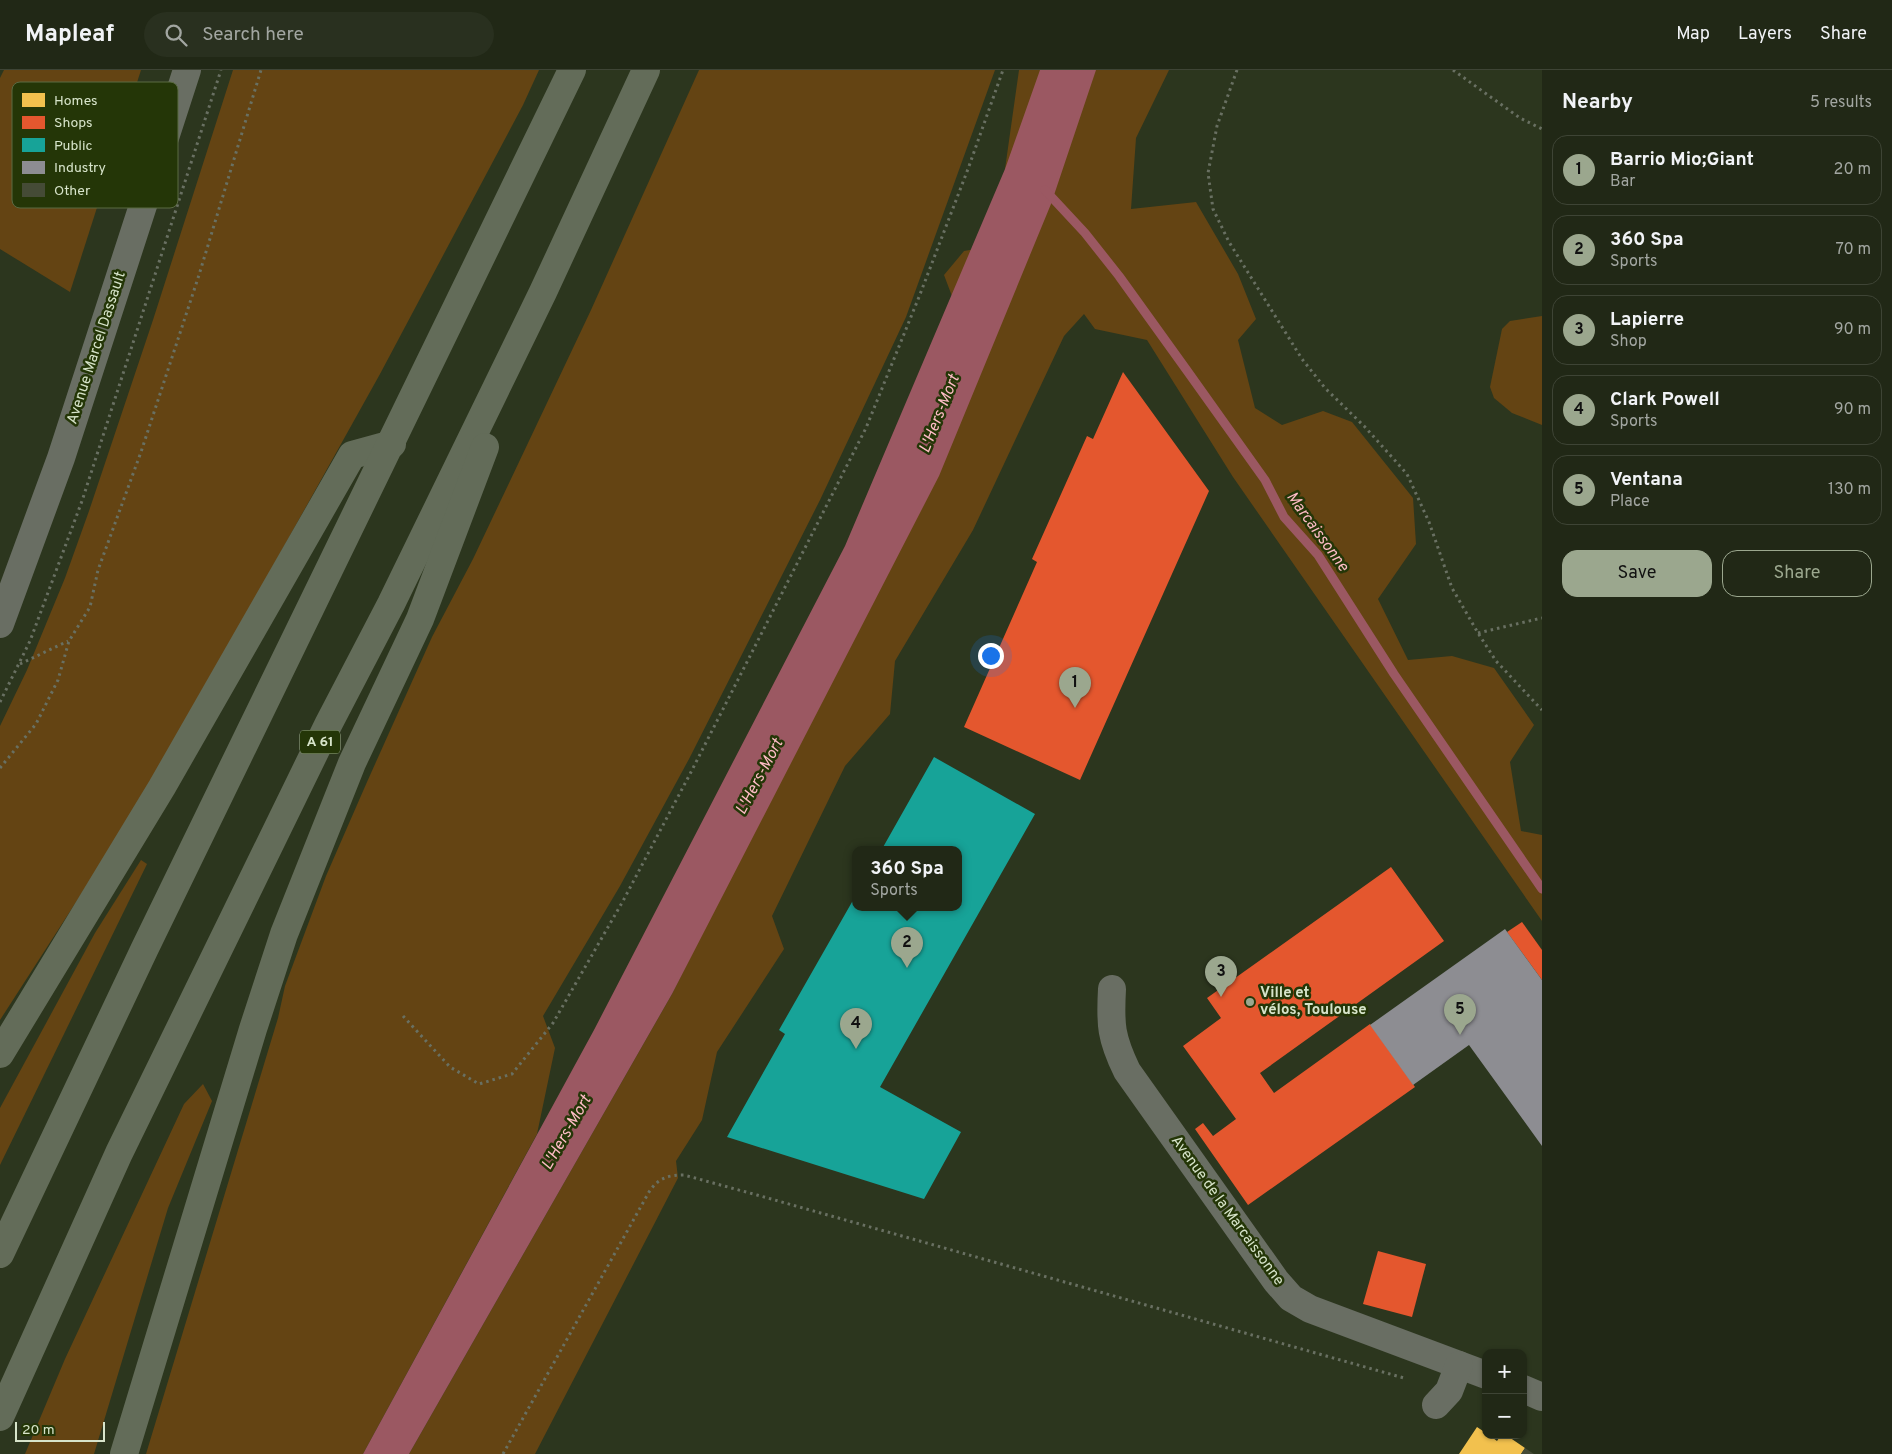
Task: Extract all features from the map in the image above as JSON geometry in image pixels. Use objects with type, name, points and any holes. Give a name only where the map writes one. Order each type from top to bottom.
[{"type":"highway","points":[[0,1254],[145,948],[392,444],[572,70]]},
{"type":"highway","name":"A 61","points":[[0,1417],[124,1145],[543,292],[646,70]]},
{"type":"highway","points":[[124,1454],[253,1029],[284,934],[352,763],[420,619],[543,292]]},
{"type":"highway","points":[[0,1054],[162,787],[352,455],[392,444]]},
{"type":"street","name":"Avenue Marcel Dassault","points":[[178,98],[187,70]]},
{"type":"street","name":"Avenue Marcel Dassault","points":[[0,624],[61,458],[142,208]]},
{"type":"street","name":"Avenue de la Marcaissonne","points":[[1112,989],[1110,1021],[1116,1048],[1127,1071],[1276,1281],[1291,1298],[1310,1309],[1482,1374]]},
{"type":"street","points":[[1436,1405],[1449,1391],[1459,1365]]},
{"type":"street","points":[[1527,1391],[1542,1397]]},
{"type":"path","points":[[0,768],[36,724],[58,680],[69,641],[90,607],[98,570],[141,452],[196,284],[261,70]]},
{"type":"path","points":[[403,1016],[450,1067],[479,1084],[512,1074],[553,1023],[623,901],[690,774],[866,428],[968,169],[1003,70]]},
{"type":"path","points":[[1237,70],[1217,126],[1208,173],[1213,209],[1229,242],[1302,359],[1325,388],[1365,427],[1407,474],[1429,522],[1452,588],[1496,661],[1542,710]]},
{"type":"path","points":[[1453,70],[1520,118],[1542,129]]},
{"type":"path","points":[[1478,633],[1542,618]]},
{"type":"path","points":[[18,665],[69,641]]},
{"type":"path","points":[[503,1454],[654,1183],[662,1178],[673,1175],[684,1175],[757,1195],[1408,1379]]},
{"type":"shaded area","points":[[4,70],[141,70],[137,82],[12,82],[12,208],[97,208],[70,292],[0,249],[0,78]]},
{"type":"shaded area","points":[[233,70],[539,70],[523,105],[380,374],[147,792],[0,1020],[0,726],[27,670],[65,578],[89,511],[153,320]]},
{"type":"shaded area","points":[[699,70],[995,70],[906,317],[820,500],[689,759],[620,886],[543,1016],[555,1048],[537,1134],[363,1454],[146,1454],[278,1018],[285,986],[326,876],[432,637],[473,559],[591,310]]},
{"type":"shaded area","points":[[1019,70],[1169,70],[1136,138],[1131,209],[1196,202],[1238,274],[1256,319],[1238,340],[1255,408],[1282,425],[1323,411],[1352,422],[1413,498],[1416,544],[1378,599],[1408,660],[1452,656],[1494,668],[1534,725],[1510,762],[1521,831],[1542,835],[1542,921],[1233,477],[1147,340],[1095,329],[1084,314],[1064,336],[973,530],[895,661],[890,714],[845,766],[772,916],[784,949],[717,1052],[702,1120],[676,1161],[678,1178],[535,1454],[409,1454],[672,994],[981,373],[944,275],[964,251],[1029,240],[1005,169]]},
{"type":"shaded area","points":[[1542,316],[1542,425],[1512,413],[1494,398],[1490,387],[1502,329],[1510,321]]},
{"type":"shaded area","points":[[141,860],[147,864],[0,1165],[0,1108],[95,933]]},
{"type":"shaded area","points":[[203,1084],[212,1101],[168,1208],[94,1454],[25,1454],[65,1359],[184,1104]]},
{"type":"water","name":"L'Hers-Mort","points":[[1040,70],[1096,70],[1051,204],[939,476],[672,994],[409,1454],[363,1454],[594,1030],[845,546],[1005,169]]},
{"type":"building: Homes","points":[[1477,1427],[1482,1430],[1482,1439],[1494,1439],[1497,1441],[1498,1439],[1512,1439],[1525,1448],[1521,1454],[1459,1454]]},
{"type":"building: Shops","points":[[1123,372],[1209,491],[1080,780],[964,727],[1037,562],[1032,559],[1087,436],[1093,439]]},
{"type":"building: Shops","points":[[1391,867],[1444,941],[1260,1073],[1274,1093],[1370,1024],[1415,1087],[1248,1205],[1195,1129],[1203,1123],[1213,1136],[1236,1119],[1183,1046],[1221,1018],[1207,998]]},
{"type":"building: Shops","points":[[1522,922],[1542,950],[1542,980],[1507,932]]},
{"type":"building: Shops","points":[[1378,1251],[1426,1264],[1412,1317],[1363,1304]]},
{"type":"building: Public","points":[[934,757],[1035,814],[880,1087],[961,1132],[924,1199],[727,1137],[785,1034],[779,1030],[852,902],[852,911],[962,911],[962,846],[884,846]]},
{"type":"building: Industry","points":[[1505,929],[1542,980],[1542,1146],[1469,1045],[1413,1085],[1370,1025]]},
{"type":"building: Other","points":[[1525,1448],[1534,1454],[1521,1454]]},
{"type":"waterway","name":"Marcaissonne","points":[[1045,190],[1085,233],[1119,276],[1265,480],[1284,517],[1318,555],[1394,674],[1542,889]]},
{"type":"place","name":"Barrio Mio;Giant","points":[[1075,708]]},
{"type":"place","name":"360 Spa","points":[[907,968]]},
{"type":"place","name":"Lapierre","points":[[1221,997]]},
{"type":"place","name":"Ville et vélos, Toulouse","points":[[1250,1002]]},
{"type":"place","name":"Ventana","points":[[1460,1035]]},
{"type":"place","name":"Clark Powell","points":[[856,1049]]}]
